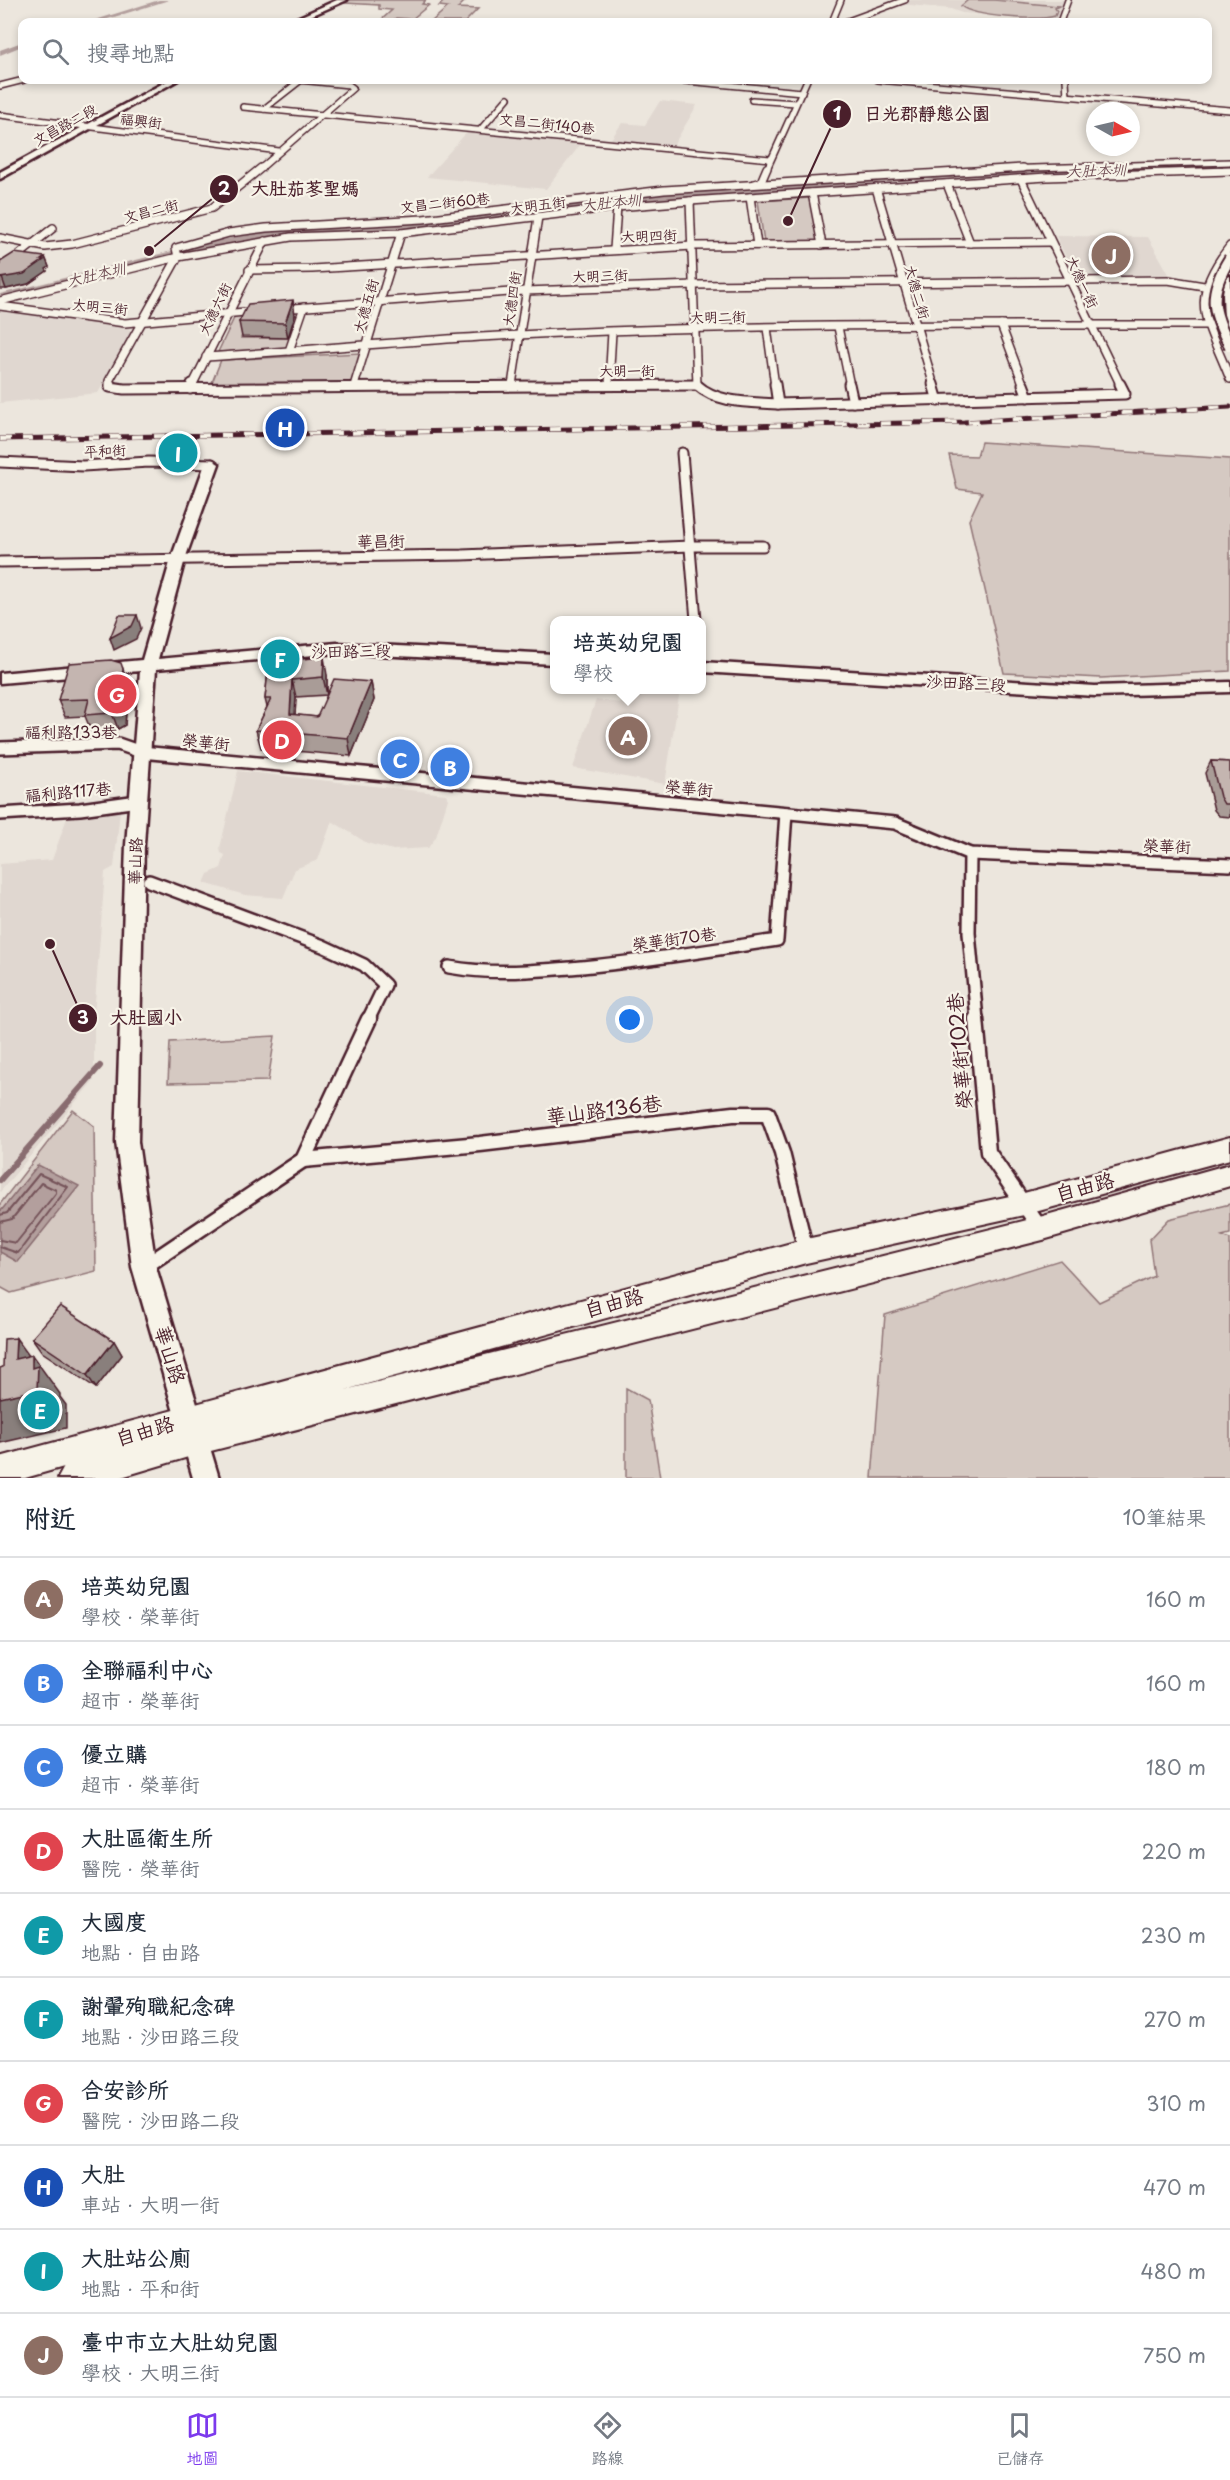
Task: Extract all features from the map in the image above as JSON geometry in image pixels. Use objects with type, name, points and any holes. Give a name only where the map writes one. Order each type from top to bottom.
[{"type":"main road","name":"自由路","points":[[72,1478],[192,1429],[806,1251],[1024,1204],[1230,1148]]},
{"type":"main road","name":"自由路","points":[[0,1471],[192,1429],[1040,1228],[1230,1175]]},
{"type":"street","points":[[301,18],[343,0]]},
{"type":"street","points":[[834,18],[841,0]]},
{"type":"street","points":[[856,18],[905,0]]},
{"type":"street","points":[[1061,18],[1068,0]]},
{"type":"street","points":[[0,86],[18,82]]},
{"type":"street","name":"文昌路二段","points":[[0,176],[167,84]]},
{"type":"street","points":[[264,109],[295,84]]},
{"type":"street","name":"文昌二街","points":[[2,240],[45,247],[72,244],[213,208],[245,183],[353,86],[335,84]]},
{"type":"street","points":[[717,84],[802,92]]},
{"type":"street","points":[[759,196],[753,184],[761,182],[805,84]]},
{"type":"street","points":[[925,84],[1230,110]]},
{"type":"street","points":[[1066,84],[1067,96]]},
{"type":"street","points":[[481,129],[508,98]]},
{"type":"street","points":[[752,99],[796,103]]},
{"type":"street","name":"文昌二街140巷","points":[[243,107],[770,159]]},
{"type":"street","name":"福興街","points":[[0,115],[279,151]]},
{"type":"street","name":"文昌二街60巷","points":[[178,257],[176,248],[229,233],[266,228],[423,219],[664,190],[1035,167],[1230,162]]},
{"type":"street","name":"大明五街","points":[[0,304],[178,257],[291,237],[401,233],[617,207],[759,196],[1021,179],[1230,171]]},
{"type":"street","name":"大德一街","points":[[1021,179],[1089,324],[1125,394]]},
{"type":"street","points":[[947,184],[970,243]]},
{"type":"street","name":"大德二街","points":[[876,188],[914,325],[938,401]]},
{"type":"street","points":[[812,193],[822,244]]},
{"type":"street","points":[[750,197],[758,245]]},
{"type":"street","points":[[690,201],[695,285],[696,385]]},
{"type":"street","points":[[614,249],[617,207]]},
{"type":"street","name":"大德四街","points":[[512,385],[538,217]]},
{"type":"street","points":[[0,270],[53,228]]},
{"type":"street","name":"大德五街","points":[[354,386],[401,233]]},
{"type":"street","name":"大德六街","points":[[190,389],[265,241]]},
{"type":"street","name":"大明四街","points":[[249,270],[264,272],[531,254],[693,246],[1050,242]]},
{"type":"street","points":[[1230,246],[1204,286],[1206,323],[1228,369],[1230,379]]},
{"type":"street","points":[[144,322],[178,257]]},
{"type":"street","points":[[1230,258],[1216,282],[1214,300],[1219,323],[1230,346]]},
{"type":"street","points":[[1230,279],[1228,294],[1230,324]]},
{"type":"street","name":"大明三街","points":[[274,310],[525,291],[695,285],[1168,280],[1204,286]]},
{"type":"street","name":"大明三街","points":[[0,304],[125,323],[263,311]]},
{"type":"street","points":[[290,351],[304,307]]},
{"type":"street","name":"大明一街","points":[[144,322],[109,381],[110,387],[190,389],[696,385],[702,392],[709,395],[746,402],[778,404],[1125,394]]},
{"type":"street","name":"大明二街","points":[[206,357],[519,335],[696,329],[914,325],[1230,324]]},
{"type":"street","points":[[1001,325],[1028,397]]},
{"type":"street","points":[[838,327],[853,402]]},
{"type":"street","points":[[767,328],[778,404]]},
{"type":"street","points":[[609,384],[612,332]]},
{"type":"street","points":[[682,453],[696,616]]},
{"type":"street","name":"平和街","points":[[0,462],[83,466],[149,462],[212,464]]},
{"type":"street","name":"華山路","points":[[206,1478],[144,1267],[127,1142],[135,845],[148,666],[178,559],[212,464]]},
{"type":"street","name":"華昌街","points":[[0,562],[462,555],[691,546],[763,546]]},
{"type":"street","name":"沙田路三段","points":[[0,678],[337,648],[550,659]]},
{"type":"street","name":"沙田路三段","points":[[706,667],[1095,691],[1230,687]]},
{"type":"street","name":"福利路133巷","points":[[0,748],[118,744],[141,752]]},
{"type":"street","name":"榮華街","points":[[141,752],[455,784],[896,823],[970,854],[1230,865]]},
{"type":"street","name":"福利路117巷","points":[[0,814],[80,809],[138,801]]},
{"type":"street","name":"榮華街70巷","points":[[449,967],[470,972],[547,970],[688,954],[777,940],[786,813]]},
{"type":"street","name":"榮華街102巷","points":[[970,854],[969,933],[988,1152],[1040,1228]]},
{"type":"street","name":"華山路","points":[[150,881],[323,946],[364,965],[385,985],[303,1160]]},
{"type":"street","name":"華山路136巷","points":[[303,1160],[480,1144],[733,1114],[768,1114],[782,1153],[806,1251]]},
{"type":"street","points":[[144,1267],[303,1160]]},
{"type":"shaded area","points":[[350,0],[426,0],[422,4],[429,5],[413,18],[383,18],[392,10],[379,9],[379,5],[344,3]]},
{"type":"shaded area","points":[[445,0],[466,0],[458,8],[478,9],[469,18],[436,18],[448,7],[439,6]]},
{"type":"shaded area","points":[[910,0],[1065,0],[1058,18],[962,13],[951,9],[900,4]]},
{"type":"shaded area","points":[[968,0],[1059,6],[1055,8],[1057,11],[1055,16],[1007,17],[979,13],[961,6]]},
{"type":"shaded area","points":[[660,101],[697,105],[672,148],[609,142],[622,123],[645,125]]},
{"type":"shaded area","points":[[468,131],[584,140],[546,189],[427,177]]},
{"type":"shaded area","points":[[811,198],[819,241],[764,242],[758,201]]},
{"type":"shaded area","points":[[1056,236],[1148,237],[1170,276],[1074,274]]},
{"type":"shaded area","points":[[0,310],[127,327],[133,332],[98,393],[0,403]]},
{"type":"shaded area","points":[[249,313],[241,338],[290,338],[289,348],[218,352],[236,314]]},
{"type":"shaded area","points":[[360,353],[353,383],[211,385],[221,360]]},
{"type":"shaded area","points":[[981,442],[1230,459],[1230,671],[1101,678],[1004,673],[969,520],[982,492],[957,489],[949,455],[977,456]]},
{"type":"shaded area","points":[[632,694],[679,694],[665,784],[573,768],[596,700],[630,704]]},
{"type":"shaded area","points":[[238,771],[446,794],[448,799],[436,837],[428,848],[393,850],[367,843],[332,821],[318,860],[295,869],[283,898],[245,895],[204,883],[208,874],[221,868],[225,855],[221,853],[220,848]]},
{"type":"shaded area","points":[[120,811],[114,867],[105,872],[94,1015],[94,1080],[0,1192],[0,864],[52,860],[68,815]]},
{"type":"shaded area","points":[[275,1036],[268,1081],[168,1083],[170,1042]]},
{"type":"shaded area","points":[[73,1110],[94,1126],[96,1271],[11,1293],[0,1287],[0,1204]]},
{"type":"shaded area","points":[[1230,1204],[1230,1234],[1222,1236],[1230,1239],[1230,1478],[872,1478],[885,1315],[1060,1260],[1099,1302],[1154,1276],[1149,1240],[1169,1219]]},
{"type":"shaded area","points":[[626,1388],[648,1400],[660,1478],[626,1478]]},
{"type":"water","points":[[38,1165],[79,1186],[18,1262],[0,1252],[0,1212]]},
{"type":"building","points":[[14,253],[45,257],[24,274],[0,278],[0,262]]},
{"type":"building","points":[[293,300],[285,323],[239,322],[248,304]]},
{"type":"building","points":[[119,615],[137,615],[132,626],[110,638]]},
{"type":"building","points":[[324,657],[323,677],[292,680],[290,714],[317,717],[334,679],[371,682],[348,738],[256,730],[271,699],[265,699],[269,662]]},
{"type":"building","points":[[111,660],[121,663],[123,669],[119,708],[112,713],[85,715],[89,699],[58,700],[69,663]]},
{"type":"building","points":[[1211,761],[1230,762],[1230,804],[1224,804],[1220,797]]},
{"type":"building","points":[[60,1306],[114,1341],[87,1375],[32,1338]]},
{"type":"building","points":[[16,1338],[15,1359],[32,1355],[32,1368],[38,1366],[37,1390],[0,1398],[0,1368],[3,1367],[4,1339]]},
{"type":"waterway","points":[[105,18],[166,0]]},
{"type":"waterway","points":[[0,53],[18,46]]},
{"type":"waterway","name":"大肚本圳","points":[[1098,169],[1230,166]]},
{"type":"waterway","name":"大肚本圳","points":[[0,297],[200,247],[278,232],[425,225],[630,200],[903,178],[1062,169]]},
{"type":"waterway","points":[[0,1180],[100,1066]]},
{"type":"railway","points":[[0,439],[964,422],[1230,407]]},
{"type":"place","name":"日光郡靜態公園","points":[[788,221]]},
{"type":"place","name":"大肚茄苳聖媽","points":[[149,251]]},
{"type":"place","name":"臺中市立大肚幼兒園","points":[[1111,255]]},
{"type":"place","name":"大肚","points":[[285,428]]},
{"type":"place","name":"大肚站公廁","points":[[178,453]]},
{"type":"place","name":"謝翬殉職紀念碑","points":[[280,659]]},
{"type":"place","name":"合安診所","points":[[117,694]]},
{"type":"place","name":"培英幼兒園","points":[[628,736]]},
{"type":"place","name":"大肚區衛生所","points":[[282,740]]},
{"type":"place","name":"優立購","points":[[400,759]]},
{"type":"place","name":"全聯福利中心","points":[[450,767]]},
{"type":"place","name":"大肚國小","points":[[50,944]]},
{"type":"place","name":"大國度","points":[[40,1410]]}]
